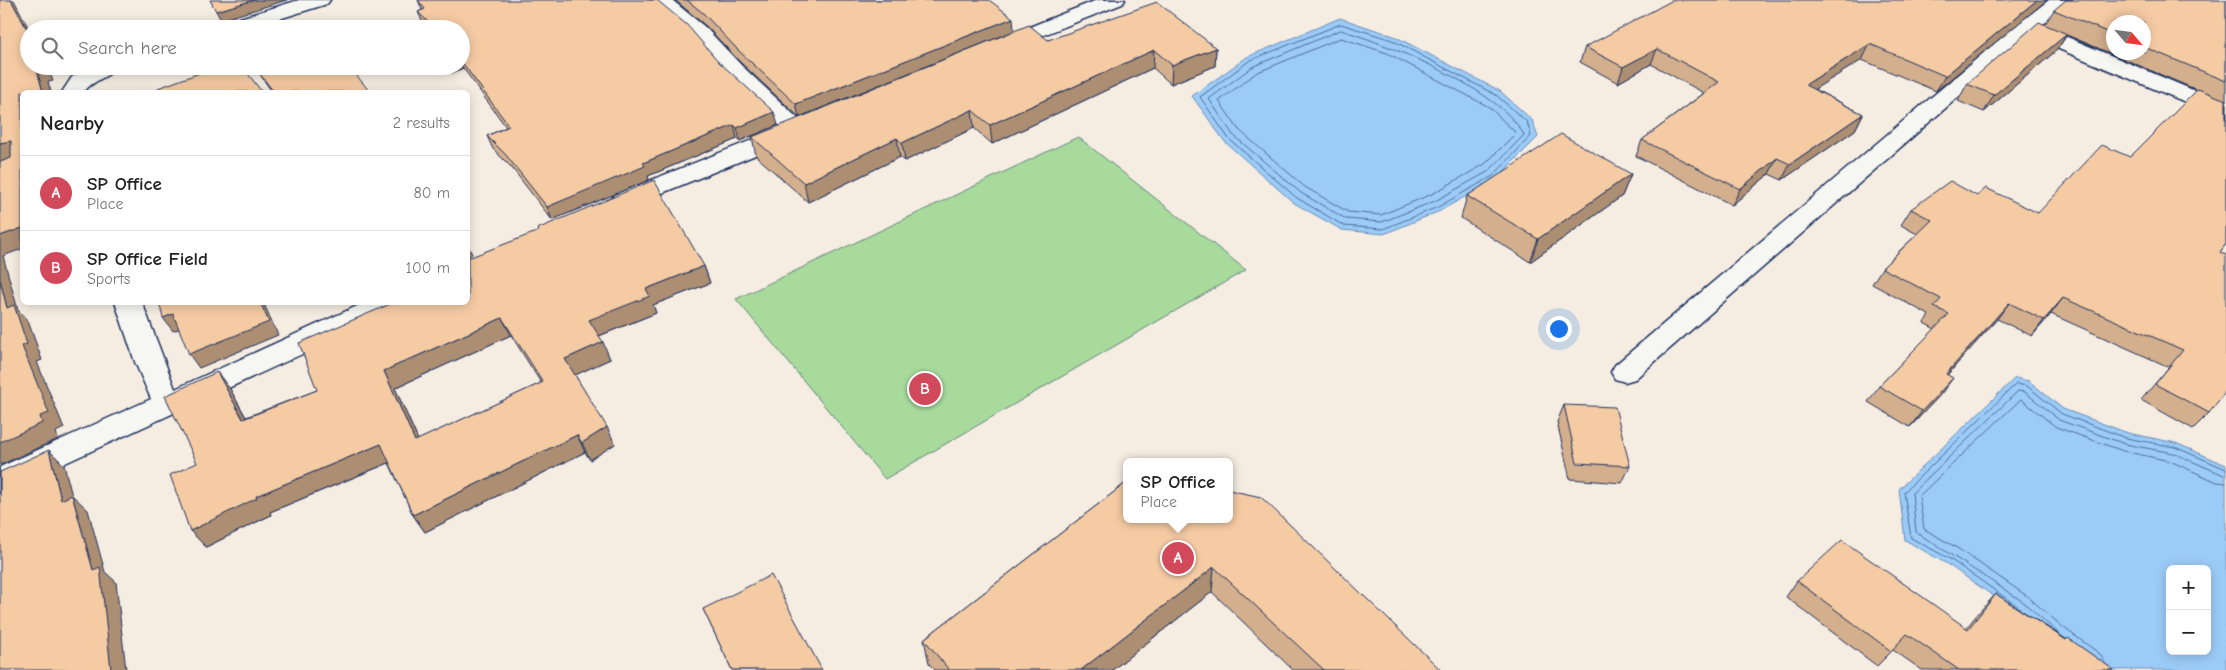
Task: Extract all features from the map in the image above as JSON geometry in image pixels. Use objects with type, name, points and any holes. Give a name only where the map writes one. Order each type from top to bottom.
[{"type":"street","points":[[254,20],[320,0]]},
{"type":"street","points":[[604,209],[805,125],[732,69],[699,32],[659,0]]},
{"type":"street","points":[[977,54],[1115,0]]},
{"type":"street","points":[[1625,372],[2026,27],[2062,0]]},
{"type":"street","points":[[2026,27],[2226,112]]},
{"type":"street","points":[[74,90],[80,82],[92,75]]},
{"type":"street","points":[[129,305],[167,403]]},
{"type":"street","points":[[0,480],[384,305]]},
{"type":"green space","points":[[1078,137],[1246,270],[885,479],[736,299]]},
{"type":"water","points":[[1340,18],[1394,36],[1500,91],[1532,120],[1538,137],[1496,179],[1440,211],[1384,234],[1342,230],[1294,203],[1225,142],[1192,96],[1247,57]]},
{"type":"water","points":[[2015,378],[2029,381],[2063,409],[2128,433],[2176,443],[2226,465],[2226,670],[2090,670],[2015,611],[1947,564],[1905,540],[1899,489]]},
{"type":"building","points":[[0,0],[11,0],[22,20],[20,20],[20,75],[38,75],[42,90],[20,90],[20,229],[0,236],[0,162],[11,158],[11,141],[0,143]]},
{"type":"building","points":[[210,0],[254,0],[216,11]]},
{"type":"building","points":[[418,0],[657,0],[687,25],[719,62],[774,112],[737,128],[734,125],[643,163],[645,166],[547,207],[506,155],[487,136],[509,126],[470,73],[470,20],[426,20],[418,12],[425,9]]},
{"type":"building","points":[[687,0],[989,0],[1013,18],[796,104],[738,50],[704,14]]},
{"type":"building","points":[[1673,0],[2037,0],[1945,76],[1870,44],[1805,85],[1863,114],[1790,164],[1777,158],[1740,189],[1642,140],[1719,82],[1657,49],[1623,67],[1585,47]]},
{"type":"building","points":[[2066,0],[2226,0],[2226,81],[2151,50],[2151,15],[2106,15],[2106,32],[2054,10]]},
{"type":"building","points":[[1157,2],[1216,48],[1172,65],[1154,50],[990,125],[972,110],[902,143],[897,138],[804,183],[752,137],[1029,25],[1048,40]]},
{"type":"building","points":[[2039,22],[2067,34],[1994,95],[1967,84]]},
{"type":"building","points":[[194,75],[249,75],[260,90],[160,90],[158,88]]},
{"type":"building","points":[[261,75],[356,75],[368,90],[272,90]]},
{"type":"building","points":[[2198,89],[2226,100],[2226,244],[2220,252],[2226,255],[2226,391],[2209,413],[2155,384],[2183,350],[2063,298],[2044,320],[2009,303],[1946,374],[1953,378],[1922,411],[1879,386],[1949,314],[1934,307],[1941,299],[1882,268],[1932,220],[1911,209],[1950,181],[1977,196],[1986,188],[2038,213],[2102,145],[2130,157]]},
{"type":"building","points":[[1561,134],[1631,174],[1538,239],[1467,196]]},
{"type":"building","points":[[654,180],[704,266],[646,289],[650,296],[589,320],[603,342],[565,359],[607,427],[582,443],[577,435],[413,515],[381,444],[256,496],[257,498],[190,531],[170,475],[197,463],[165,396],[217,372],[243,419],[317,390],[299,343],[388,305],[470,305],[470,257],[539,231],[537,229]],"holes":[[[502,318],[543,382],[415,441],[384,371]]]},
{"type":"building","points":[[0,280],[7,308],[14,305],[27,344],[22,346],[49,413],[40,416],[42,423],[0,442]]},
{"type":"building","points":[[160,305],[261,305],[269,322],[189,354],[173,314],[163,318]]},
{"type":"building","points":[[1564,405],[1615,407],[1630,466],[1577,463]]},
{"type":"building","points":[[49,450],[61,500],[72,495],[93,570],[100,567],[111,670],[0,670],[0,472]]},
{"type":"building","points":[[1123,485],[1123,523],[1233,523],[1233,491],[1261,497],[1441,670],[1324,670],[1214,567],[1081,670],[949,670],[924,639]]},
{"type":"building","points":[[1842,540],[1968,629],[1996,594],[2066,640],[2068,638],[2114,670],[1959,670],[1907,634],[1891,651],[1797,581]]},
{"type":"building","points":[[771,575],[822,670],[732,670],[703,609]]},
{"type":"place","name":"SP Office Field","points":[[925,389]]},
{"type":"place","name":"SP Office","points":[[1178,558]]}]
